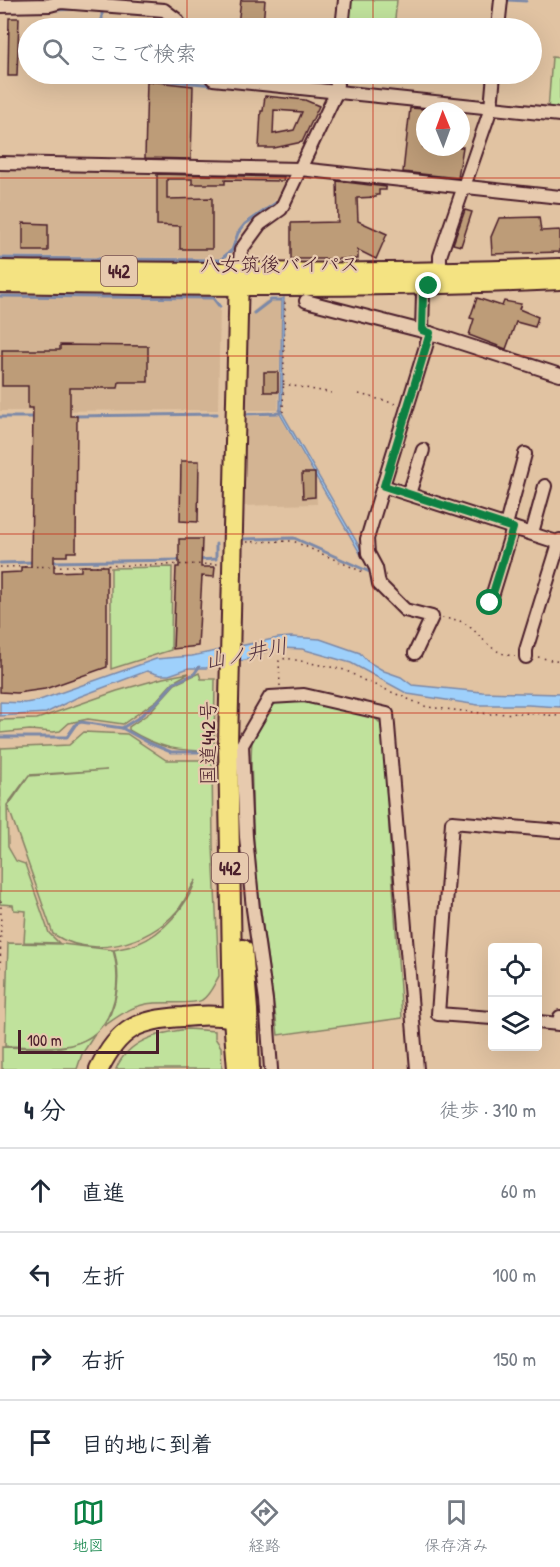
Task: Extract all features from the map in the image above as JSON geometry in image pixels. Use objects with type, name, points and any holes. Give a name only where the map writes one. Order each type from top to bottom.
[{"type":"highway","name":"八女筑後バイパス","points":[[433,277],[560,268]]},
{"type":"highway","name":"八女筑後バイパス","points":[[0,270],[238,279]]},
{"type":"highway","name":"八女筑後バイパス","points":[[0,283],[433,277],[560,280]]},
{"type":"highway","name":"国道442号","points":[[237,1069],[233,1018],[231,911],[235,744],[230,666],[238,279]]},
{"type":"highway","points":[[231,911],[241,934],[248,1010],[250,1069]]},
{"type":"highway","points":[[99,1069],[107,1052],[118,1038],[144,1022],[160,1018],[206,1015],[233,1018]]},
{"type":"highway","points":[[109,1069],[121,1048],[135,1037],[155,1028],[219,1024],[233,1018]]},
{"type":"street","points":[[343,18],[345,0]]},
{"type":"street","points":[[499,18],[501,0]]},
{"type":"street","points":[[0,6],[50,5],[61,1],[165,5],[175,18]]},
{"type":"street","points":[[257,84],[560,115]]},
{"type":"street","points":[[238,279],[241,250],[260,224],[281,209],[336,93],[337,84]]},
{"type":"street","points":[[415,653],[432,617],[405,610],[379,584],[376,568],[368,553],[367,539],[407,408],[426,332],[423,294],[433,277],[464,188],[490,108],[493,84]]},
{"type":"street","points":[[0,162],[300,169],[560,197]]},
{"type":"street","points":[[306,301],[426,332],[560,375]]},
{"type":"street","points":[[409,494],[423,450]]},
{"type":"street","points":[[490,603],[525,454]]},
{"type":"street","points":[[384,486],[560,542],[526,653]]},
{"type":"street","points":[[532,533],[545,486]]},
{"type":"street","points":[[271,1069],[266,1000],[253,909],[235,744],[270,697],[304,695],[387,714],[417,1069]]},
{"type":"street","points":[[488,1018],[438,1014],[452,822],[560,831]]},
{"type":"street","points":[[542,1022],[560,1024],[560,1017]]},
{"type":"path","points":[[283,412],[285,296]]},
{"type":"path","points":[[283,384],[332,393]]},
{"type":"path","points":[[359,394],[407,408]]},
{"type":"path","points":[[241,543],[293,541],[378,578]]},
{"type":"path","points":[[0,567],[233,565]]},
{"type":"path","points":[[432,617],[457,620],[465,624],[496,652],[504,656],[526,653],[560,662]]},
{"type":"path","points":[[281,696],[279,661],[286,658],[345,670],[363,680],[438,710],[560,716]]},
{"type":"path","points":[[0,992],[1,897]]},
{"type":"shaded area","points":[[0,170],[289,173],[278,197],[247,220],[235,236],[230,249],[219,258],[0,256]]},
{"type":"shaded area","points":[[0,294],[214,297],[220,304],[218,410],[0,411]]},
{"type":"shaded area","points":[[282,300],[278,410],[243,410],[245,318],[265,301]]},
{"type":"shaded area","points":[[279,415],[316,479],[317,504],[239,506],[244,416]]},
{"type":"green space","points":[[350,0],[397,0],[395,18],[348,18]]},
{"type":"green space","points":[[552,57],[560,58],[560,112],[548,110]]},
{"type":"green space","points":[[172,567],[171,650],[111,669],[111,568]]},
{"type":"green space","points":[[189,673],[173,682],[157,700],[123,724],[88,719],[69,723],[60,731],[30,730],[0,733],[0,720],[37,719],[117,691]]},
{"type":"green space","points":[[199,673],[201,679],[215,679],[214,751],[170,748],[129,730],[129,727],[148,714],[175,684]]},
{"type":"green space","points":[[279,700],[313,702],[374,717],[382,725],[402,1018],[278,1035],[258,884],[251,761],[255,732]]},
{"type":"green space","points":[[84,732],[127,734],[166,760],[212,760],[219,976],[210,992],[202,1000],[140,1005],[104,1026],[116,999],[118,970],[114,950],[137,944],[165,926],[187,900],[196,880],[177,911],[165,923],[135,940],[101,947],[84,946],[68,942],[53,934],[8,806],[29,776],[107,770],[29,775],[7,805],[8,847],[16,861],[25,864],[49,933],[59,943],[24,942],[26,911],[14,910],[13,905],[0,904],[1,748],[69,745]]},
{"type":"green space","points":[[8,943],[62,944],[113,950],[117,979],[115,994],[112,1008],[97,1031],[86,1040],[71,1045],[5,1046]]},
{"type":"green space","points":[[187,1029],[215,1031],[215,1038],[221,1047],[222,1069],[116,1069],[121,1059],[136,1045],[155,1036]]},
{"type":"green space","points":[[95,1034],[82,1054],[77,1069],[2,1069],[2,1047],[62,1047],[85,1040]]},
{"type":"water","points":[[284,298],[282,413],[374,572],[372,574],[280,414],[282,301],[279,300]]},
{"type":"water","name":"山ノ井川","points":[[291,637],[320,639],[360,653],[367,661],[384,671],[401,677],[412,685],[482,692],[560,694],[560,707],[478,705],[408,694],[351,663],[302,649],[282,648],[269,650],[250,659],[206,668],[189,668],[169,675],[147,671],[76,698],[46,713],[0,716],[0,702],[37,701],[156,659],[192,656]]},
{"type":"building","points":[[241,0],[265,0],[264,18],[239,18]]},
{"type":"building","points":[[9,18],[18,18],[17,76],[8,76]]},
{"type":"building","points":[[147,84],[193,86],[191,159],[145,158]]},
{"type":"building","points":[[265,96],[305,100],[319,106],[302,142],[274,148],[259,148],[261,111],[263,111]],"holes":[[[274,110],[302,112],[294,130],[273,134]]]},
{"type":"building","points":[[410,108],[416,108],[416,156],[462,156],[458,178],[403,172]]},
{"type":"building","points":[[157,174],[284,177],[283,181],[225,180],[225,184],[192,184],[192,179],[167,179],[167,199],[212,198],[212,249],[180,249],[180,226],[157,225]]},
{"type":"building","points":[[337,181],[386,187],[386,190],[379,190],[379,195],[376,197],[357,198],[358,221],[387,234],[376,259],[358,250],[358,259],[291,259],[291,223],[338,222]]},
{"type":"building","points":[[465,210],[472,212],[461,246],[453,244]]},
{"type":"building","points":[[539,217],[541,231],[560,230],[560,252],[492,254],[491,237],[499,218]]},
{"type":"building","points":[[23,223],[48,224],[48,251],[23,251]]},
{"type":"building","points":[[477,298],[502,306],[504,301],[521,304],[519,309],[538,317],[535,327],[516,322],[506,349],[469,335],[474,319],[470,318]]},
{"type":"building","points":[[60,345],[148,346],[148,382],[119,382],[118,388],[70,388],[70,416],[77,416],[76,552],[67,552],[67,556],[54,556],[54,572],[81,571],[81,566],[107,566],[107,667],[45,689],[17,693],[0,692],[0,573],[21,572],[21,567],[31,567],[33,408],[28,408],[28,386],[2,386],[2,350],[60,350]]},
{"type":"building","points":[[264,372],[278,372],[278,392],[264,392]]},
{"type":"building","points":[[181,461],[199,461],[198,522],[180,521]]},
{"type":"building","points":[[302,473],[315,473],[315,497],[303,498]]},
{"type":"building","points":[[179,539],[202,539],[201,567],[215,567],[214,577],[202,576],[198,646],[173,649],[176,567],[179,567]]},
{"type":"waterway","points":[[508,0],[526,1]]},
{"type":"waterway","points":[[51,10],[80,9]]},
{"type":"waterway","points":[[102,10],[102,18]]},
{"type":"waterway","points":[[203,84],[213,85]]},
{"type":"waterway","points":[[0,258],[220,260],[232,250],[238,233],[245,224],[277,202]]},
{"type":"waterway","points":[[0,296],[213,298],[220,307]]},
{"type":"waterway","points":[[254,313],[271,300],[281,300]]},
{"type":"waterway","points":[[245,414],[280,413],[280,410]]},
{"type":"waterway","points":[[74,416],[217,414]]},
{"type":"waterway","points":[[0,417],[34,417]]},
{"type":"waterway","points":[[241,539],[294,538],[372,573]]},
{"type":"waterway","points":[[197,560],[216,559],[216,544]]},
{"type":"waterway","points":[[50,562],[182,560]]},
{"type":"waterway","points":[[0,563],[35,562]]},
{"type":"waterway","name":"山ノ井川","points":[[122,728],[159,700],[174,683],[194,674],[199,667]]},
{"type":"waterway","points":[[0,737],[67,737],[76,724],[81,722],[122,728],[171,752],[214,752]]},
{"type":"route","points":[[429,286],[423,294],[422,330],[430,333],[384,486],[513,528],[490,603]]}]
